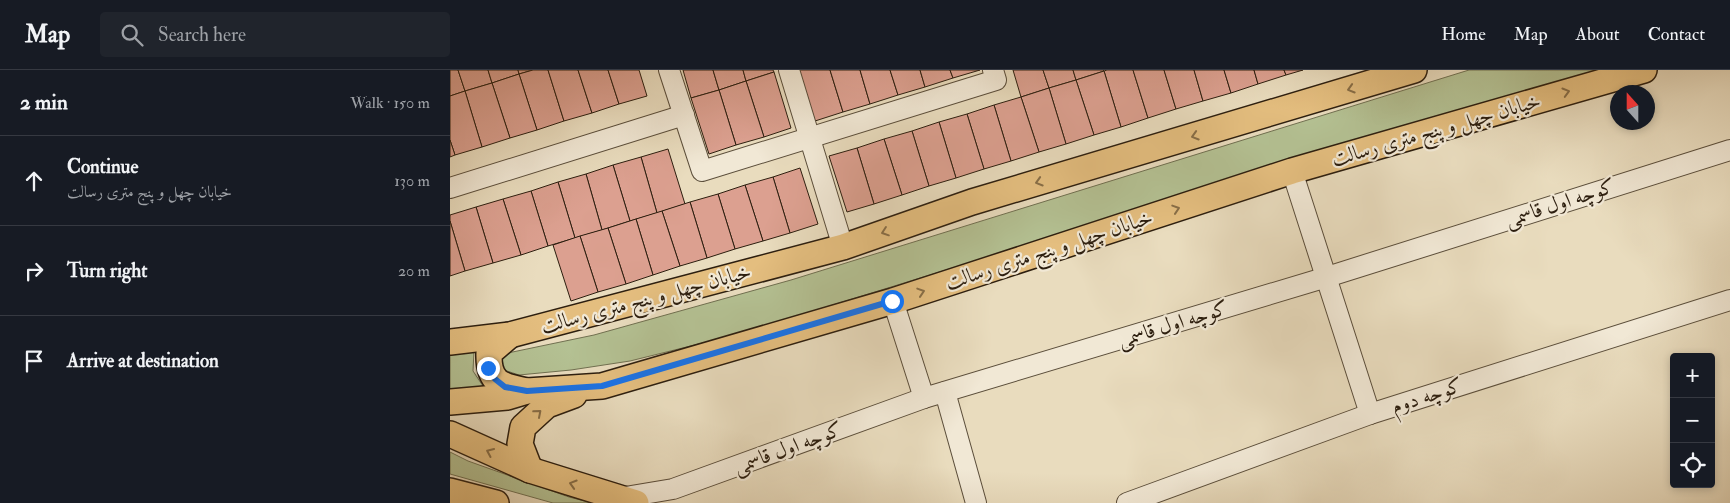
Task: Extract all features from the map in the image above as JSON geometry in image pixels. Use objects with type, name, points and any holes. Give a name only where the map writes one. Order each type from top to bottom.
[{"type":"main road","name":"خیابان چهل و پنج متری رسالت","points":[[450,342],[510,335],[843,247],[972,202],[1414,70]]},
{"type":"main road","name":"خیابان چهل و پنج متری رسالت","points":[[450,402],[506,397],[527,391],[602,386],[892,301],[1292,172],[1644,70]]},
{"type":"main road","points":[[510,335],[489,353],[488,368],[495,379],[505,387],[527,391]]},
{"type":"main road","points":[[530,470],[520,444],[523,427],[547,405],[602,386]]},
{"type":"main road","points":[[450,434],[530,470],[627,500]]},
{"type":"main road","points":[[450,491],[496,503]]},
{"type":"street","points":[[669,70],[702,171],[996,80],[993,70]]},
{"type":"street","points":[[789,70],[843,247]]},
{"type":"street","points":[[450,188],[684,115]]},
{"type":"street","name":"کوچه اول قاسمی","points":[[627,500],[673,490],[924,398],[1327,277],[1730,150]]},
{"type":"street","points":[[1292,172],[1370,414]]},
{"type":"street","name":"کوچه دوم","points":[[1127,503],[1370,414],[1730,300]]},
{"type":"street","points":[[892,301],[924,398]]},
{"type":"street","points":[[945,392],[976,503]]},
{"type":"green space","points":[[1469,70],[1611,70],[1140,210],[739,334],[630,361],[571,370],[519,375],[501,369],[498,360],[503,354],[594,335],[791,280]]},
{"type":"green space","points":[[474,351],[473,371],[485,389],[450,393],[450,354]]},
{"type":"green space","points":[[450,452],[468,461],[569,497],[593,503],[553,503],[450,474]]},
{"type":"building","points":[[450,70],[458,70],[465,91],[450,96]]},
{"type":"building","points":[[458,70],[488,70],[492,83],[465,91]]},
{"type":"building","points":[[488,70],[518,70],[519,74],[492,83]]},
{"type":"building","points":[[518,70],[533,70],[519,74]]},
{"type":"building","points":[[533,70],[548,70],[564,121],[537,130],[519,74]]},
{"type":"building","points":[[548,70],[578,70],[592,113],[564,121]]},
{"type":"building","points":[[578,70],[608,70],[619,104],[592,113]]},
{"type":"building","points":[[608,70],[639,70],[647,96],[619,104]]},
{"type":"building","points":[[683,70],[713,70],[719,90],[691,98]]},
{"type":"building","points":[[713,70],[743,70],[746,81],[719,90]]},
{"type":"building","points":[[743,70],[773,70],[774,72],[746,81]]},
{"type":"building","points":[[799,70],[830,70],[843,112],[815,121]]},
{"type":"building","points":[[830,70],[860,70],[870,104],[843,112]]},
{"type":"building","points":[[860,70],[890,70],[898,95],[870,104]]},
{"type":"building","points":[[890,70],[920,70],[925,87],[898,95]]},
{"type":"building","points":[[920,70],[950,70],[953,78],[925,87]]},
{"type":"building","points":[[950,70],[980,70],[953,78]]},
{"type":"building","points":[[1013,70],[1043,70],[1049,88],[1021,97]]},
{"type":"building","points":[[1043,70],[1073,70],[1076,80],[1049,88]]},
{"type":"building","points":[[1073,70],[1103,70],[1104,71],[1076,80]]},
{"type":"building","points":[[1133,70],[1148,118],[1121,127],[1104,71]]},
{"type":"building","points":[[1133,70],[1164,70],[1176,109],[1148,118]]},
{"type":"building","points":[[1164,70],[1194,70],[1203,101],[1176,109]]},
{"type":"building","points":[[1194,70],[1224,70],[1231,93],[1203,101]]},
{"type":"building","points":[[1224,70],[1254,70],[1258,84],[1231,93]]},
{"type":"building","points":[[1254,70],[1284,70],[1286,75],[1258,84]]},
{"type":"building","points":[[1284,70],[1303,70],[1286,75]]},
{"type":"building","points":[[1104,71],[1121,127],[1094,135],[1076,80]]},
{"type":"building","points":[[774,72],[791,128],[764,137],[746,81]]},
{"type":"building","points":[[519,74],[537,130],[510,138],[492,83]]},
{"type":"building","points":[[1076,80],[1094,135],[1066,144],[1049,88]]},
{"type":"building","points":[[746,81],[764,137],[736,145],[719,90]]},
{"type":"building","points":[[492,83],[510,138],[482,147],[465,91]]},
{"type":"building","points":[[1049,88],[1066,144],[1039,152],[1021,97]]},
{"type":"building","points":[[719,90],[736,145],[709,154],[691,98]]},
{"type":"building","points":[[465,91],[482,147],[455,155],[450,140],[450,96]]},
{"type":"building","points":[[1021,97],[1039,152],[1011,161],[994,105]]},
{"type":"building","points":[[994,105],[1011,161],[984,169],[967,114]]},
{"type":"building","points":[[967,114],[984,169],[956,178],[939,122]]},
{"type":"building","points":[[939,122],[956,178],[929,186],[912,131]]},
{"type":"building","points":[[912,131],[929,186],[902,195],[884,139]]},
{"type":"building","points":[[884,139],[902,195],[874,204],[857,148]]},
{"type":"building","points":[[450,140],[455,155],[450,157]]},
{"type":"building","points":[[857,148],[874,204],[847,212],[829,156]]},
{"type":"building","points":[[668,149],[685,204],[657,213],[641,157]]},
{"type":"building","points":[[641,157],[657,213],[630,221],[613,165]]},
{"type":"building","points":[[613,165],[630,221],[602,230],[586,174]]},
{"type":"building","points":[[800,168],[818,224],[790,233],[773,177]]},
{"type":"building","points":[[586,174],[602,230],[575,238],[558,182]]},
{"type":"building","points":[[773,177],[790,233],[763,241],[745,185]]},
{"type":"building","points":[[558,182],[575,238],[548,246],[531,191]]},
{"type":"building","points":[[745,185],[763,241],[735,249],[718,194]]},
{"type":"building","points":[[531,191],[548,246],[521,255],[503,199]]},
{"type":"building","points":[[718,194],[735,249],[707,258],[690,202]]},
{"type":"building","points":[[503,199],[521,255],[493,263],[476,207]]},
{"type":"building","points":[[690,202],[707,258],[680,266],[662,211]]},
{"type":"building","points":[[476,207],[493,263],[465,271],[450,221],[450,215]]},
{"type":"building","points":[[662,211],[680,266],[653,275],[636,219]]},
{"type":"building","points":[[636,219],[653,275],[626,284],[608,228]]},
{"type":"building","points":[[450,221],[465,271],[450,276]]},
{"type":"building","points":[[608,228],[626,284],[598,292],[580,236]]},
{"type":"building","points":[[580,236],[598,292],[571,301],[553,245]]},
{"type":"route","points":[[488,368],[495,379],[505,387],[527,391],[602,386],[892,301]]}]
